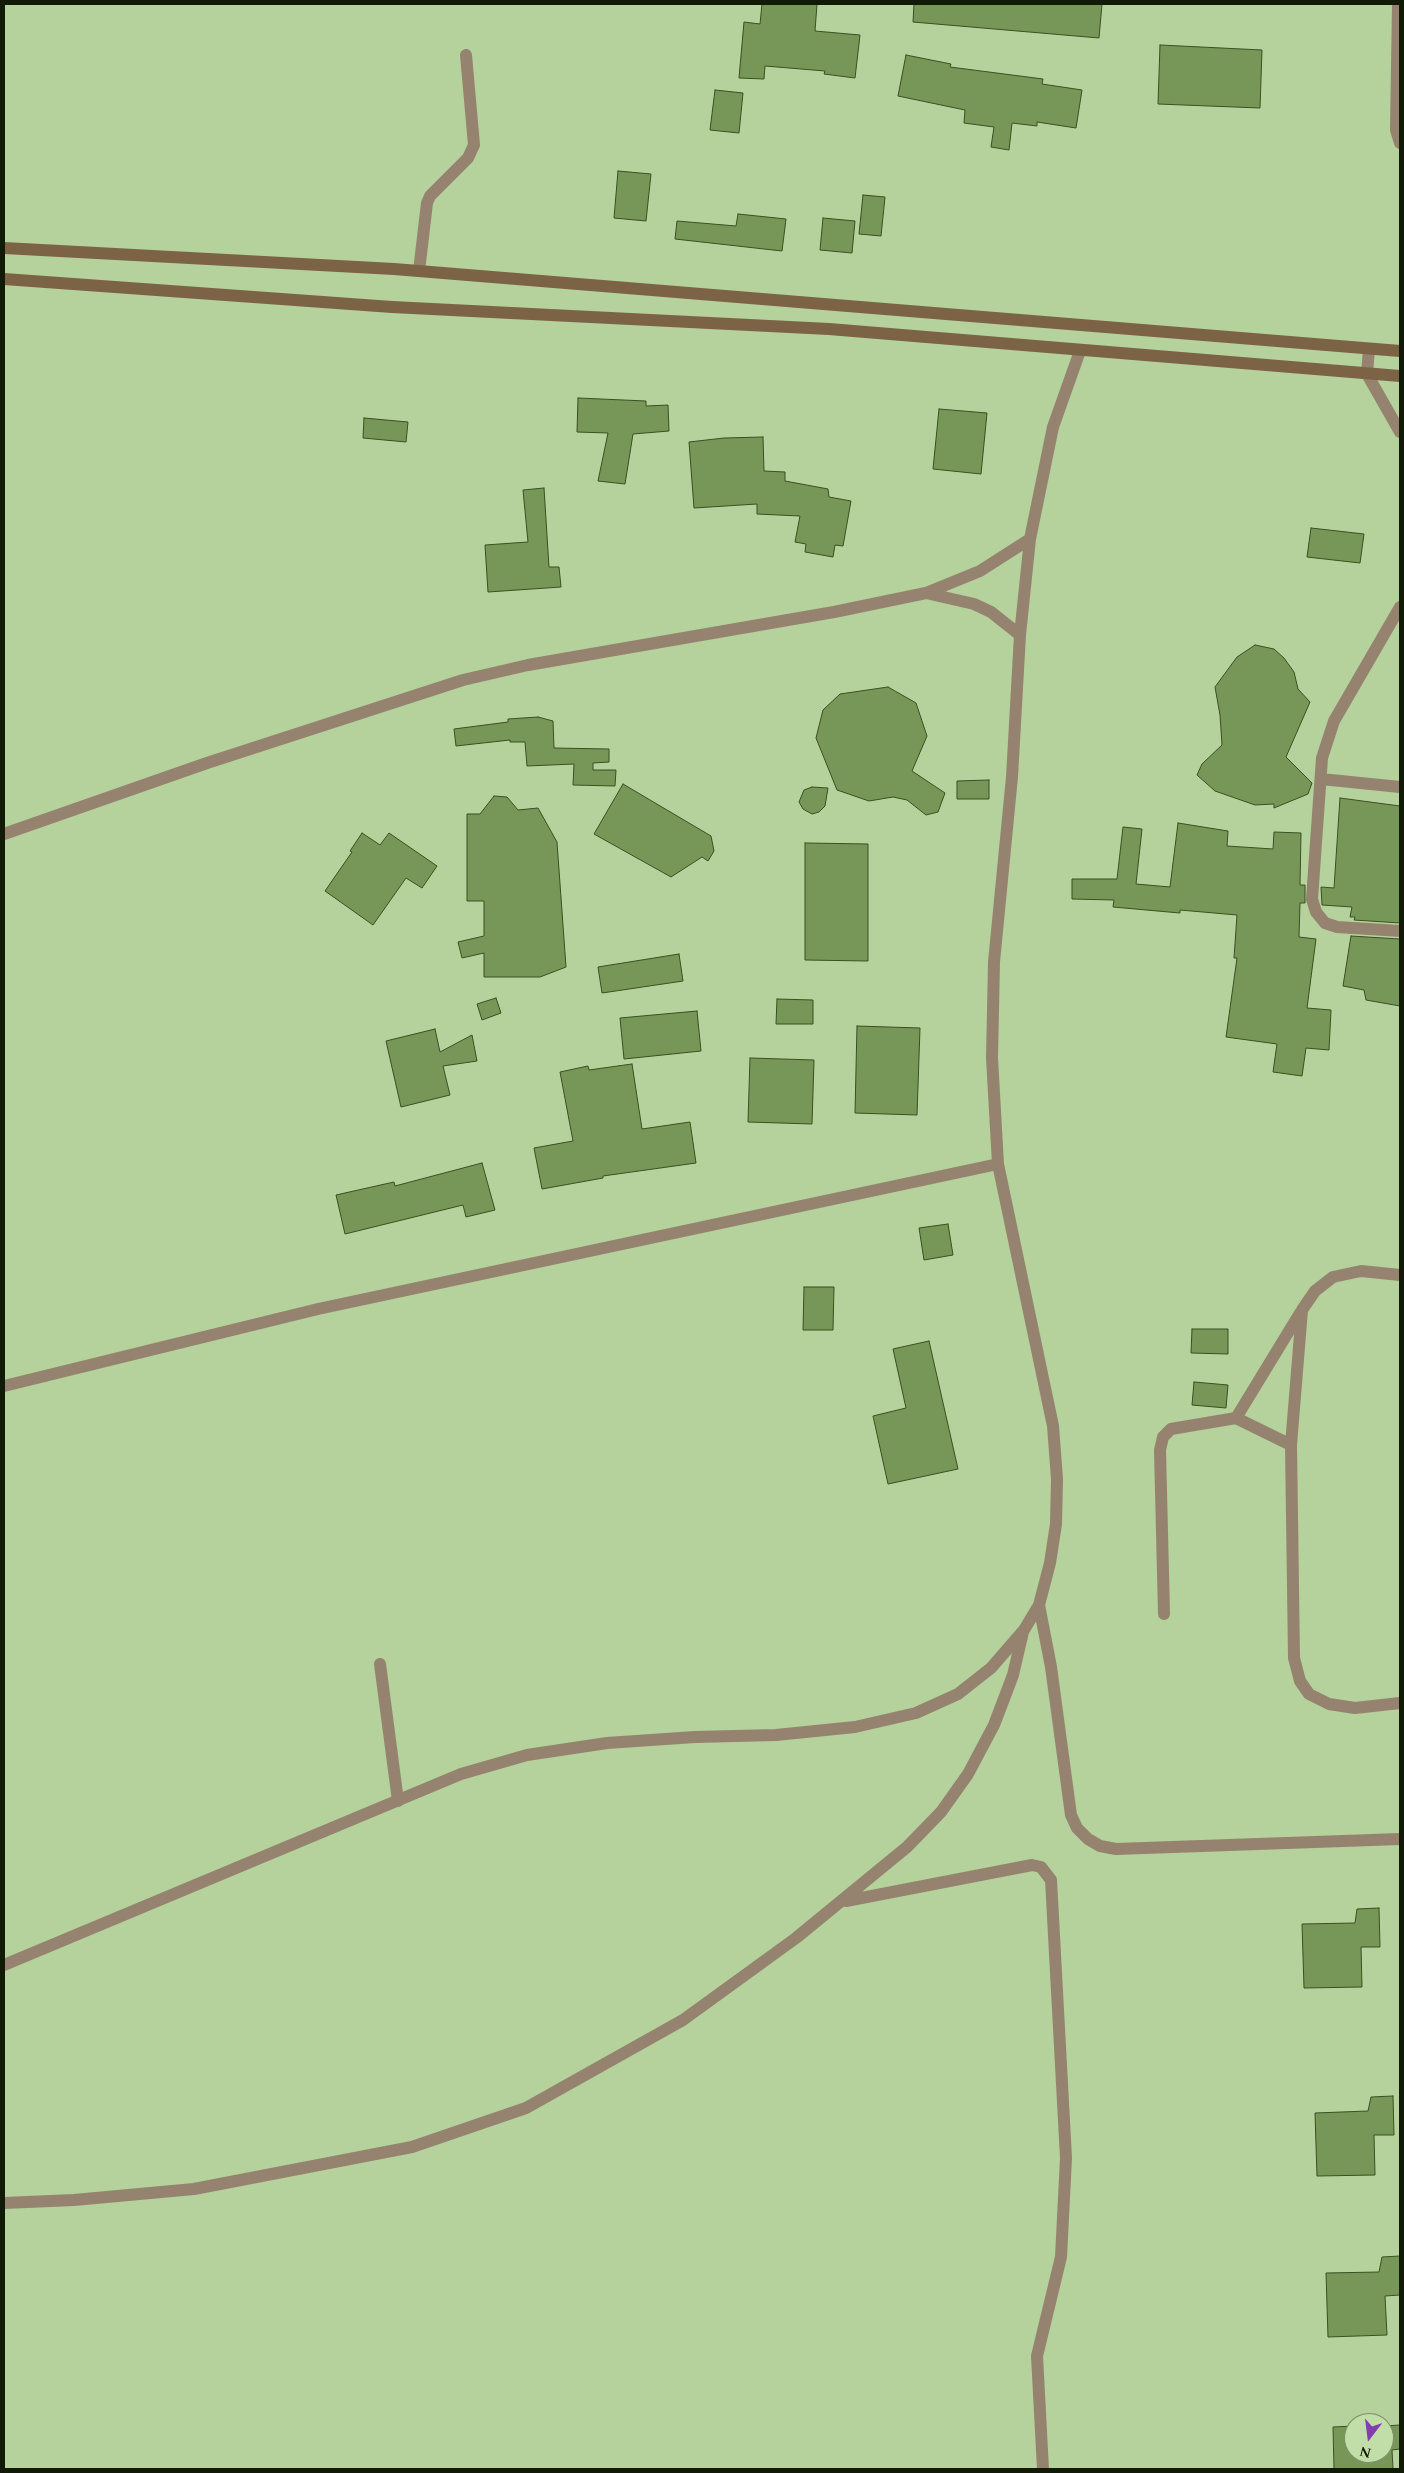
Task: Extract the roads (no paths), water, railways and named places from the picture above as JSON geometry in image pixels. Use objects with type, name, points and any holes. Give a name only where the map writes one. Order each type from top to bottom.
[{"type":"main road","points":[[4,248],[419,271],[1400,351]]},
{"type":"main road","points":[[4,279],[392,307],[829,329],[1400,376]]},
{"type":"street","points":[[1398,4],[1396,130],[1400,143]]},
{"type":"street","points":[[419,271],[426,212],[430,196],[468,158],[474,145],[466,55]]},
{"type":"street","points":[[1369,349],[1367,374],[1400,432]]},
{"type":"street","points":[[4,1966],[461,1774],[527,1755],[607,1743],[695,1736],[776,1734],[855,1727],[916,1713],[958,1694],[991,1668],[1024,1630],[1039,1605],[1056,1524],[1057,1479],[1053,1426],[998,1164],[992,1058],[994,962],[1012,777],[1020,635],[1030,539],[1053,427],[1080,351]]},
{"type":"street","points":[[4,834],[207,763],[463,680],[528,665],[834,612],[926,593],[980,571],[1030,539]]},
{"type":"street","points":[[926,593],[974,604],[1006,622],[1020,635]]},
{"type":"street","points":[[1400,607],[1334,720],[1322,758],[1312,899],[1316,912],[1325,923],[1337,927],[1400,931]]},
{"type":"street","points":[[1320,779],[1400,787]]},
{"type":"street","points":[[4,1386],[318,1309],[998,1164]]},
{"type":"street","points":[[1236,1418],[1315,1291],[1333,1277],[1361,1271],[1400,1275]]},
{"type":"street","points":[[1302,1310],[1291,1445],[1294,1658],[1300,1680],[1310,1694],[1329,1704],[1355,1708],[1400,1703]]},
{"type":"street","points":[[1164,1614],[1160,1450],[1163,1437],[1171,1429],[1236,1418],[1291,1445]]},
{"type":"street","points":[[1039,1605],[1051,1667],[1071,1815],[1077,1828],[1088,1839],[1100,1846],[1116,1849],[1400,1839]]},
{"type":"street","points":[[4,2203],[74,2200],[194,2189],[412,2146],[526,2108],[683,2020],[843,1902],[907,1848],[941,1812],[968,1774],[1000,1708],[1013,1675],[1024,1630]]},
{"type":"street","points":[[380,1664],[398,1801]]},
{"type":"street","points":[[843,1902],[1032,1865],[1041,1868],[1050,1880],[1066,2158],[1061,2257],[1037,2356],[1043,2469]]}]
